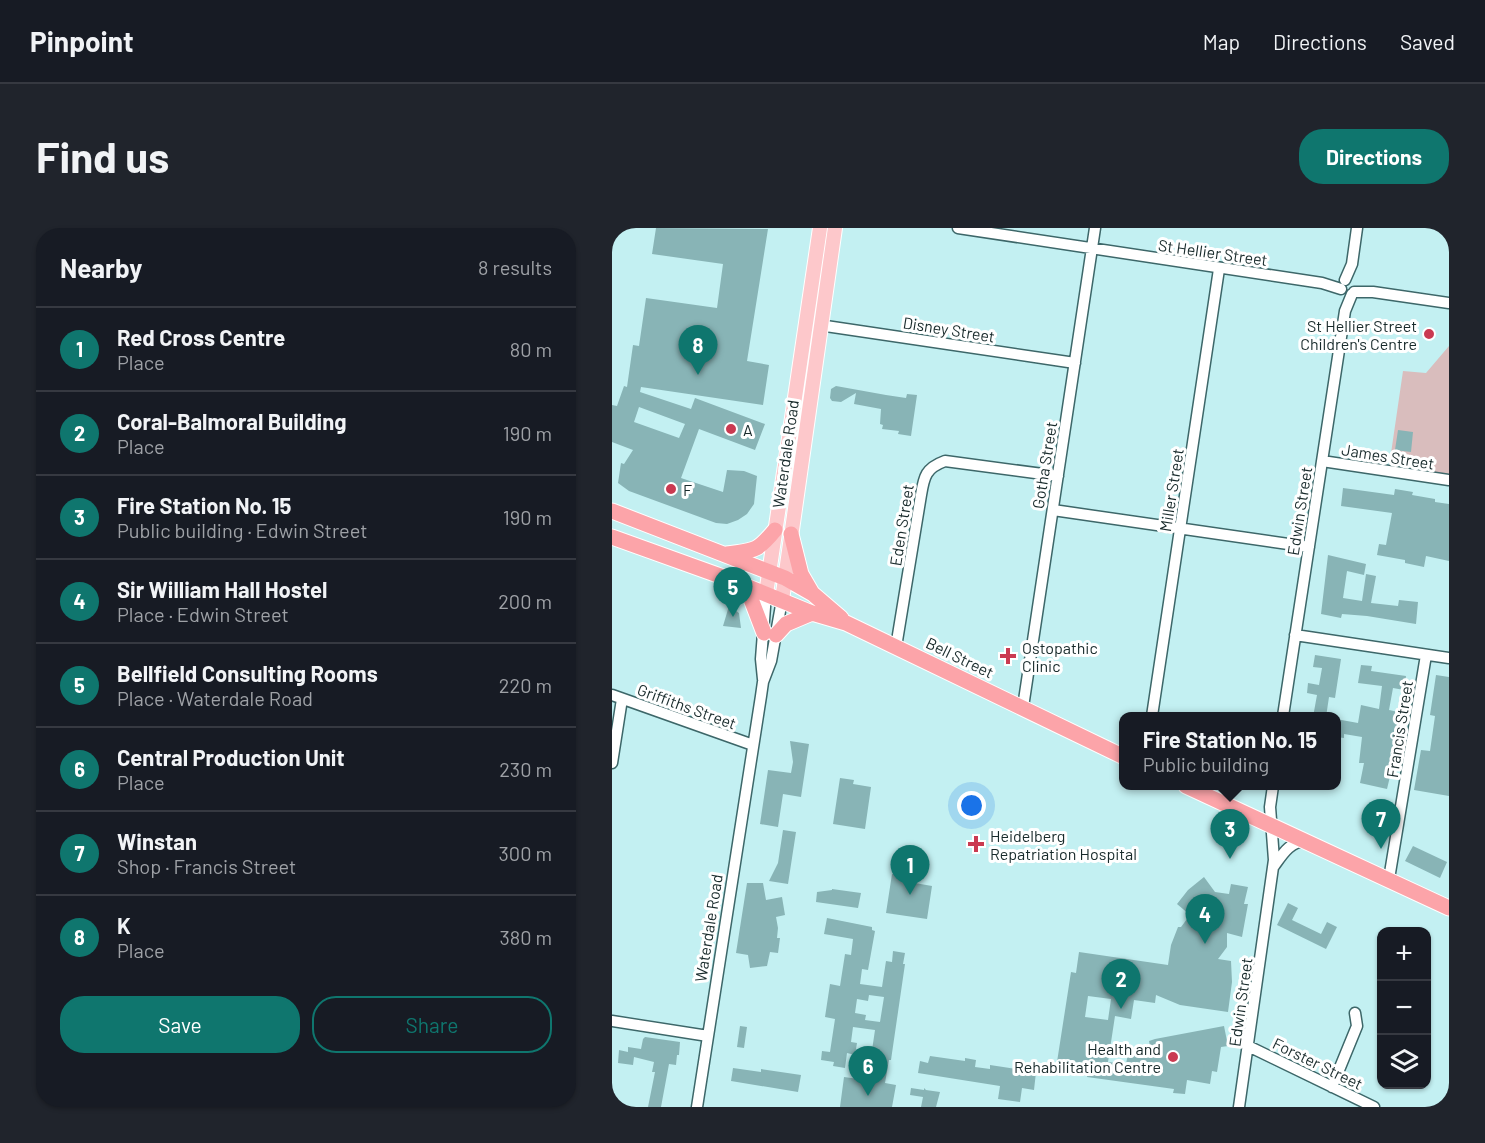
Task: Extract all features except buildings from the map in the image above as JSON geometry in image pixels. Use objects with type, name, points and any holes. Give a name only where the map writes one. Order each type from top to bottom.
[{"type":"highway","name":"Bell Street","points":[[612,511],[769,570],[813,594],[846,623]]},
{"type":"highway","points":[[727,554],[754,550],[762,546],[774,531]]},
{"type":"highway","points":[[791,534],[801,574],[813,594]]},
{"type":"highway","name":"Bell Street","points":[[612,537],[846,623],[1119,755]]},
{"type":"highway","points":[[746,586],[770,634],[812,612]]},
{"type":"highway","points":[[1195,790],[1449,908]]},
{"type":"main road","name":"Waterdale Road","points":[[766,594],[820,228]]},
{"type":"main road","name":"Waterdale Road","points":[[782,600],[819,325],[835,228]]},
{"type":"street","name":"St Hellier Street","points":[[964,228],[1449,303]]},
{"type":"street","name":"Gotha Street","points":[[1023,707],[1095,228]]},
{"type":"street","name":"Edwin Street","points":[[1284,712],[1357,228]]},
{"type":"street","name":"Miller Street","points":[[1153,712],[1219,269]]},
{"type":"street","name":"Disney Street","points":[[819,325],[1075,363]]},
{"type":"street","name":"Eden Street","points":[[896,647],[924,479],[932,466],[945,461],[1058,476]]},
{"type":"street","name":"James Street","points":[[1322,461],[1449,480]]},
{"type":"street","points":[[1053,510],[1309,547]]},
{"type":"street","name":"Waterdale Road","points":[[766,594],[770,634]]},
{"type":"street","name":"Waterdale Road","points":[[697,1107],[763,682],[761,659],[782,600]]},
{"type":"street","points":[[1295,636],[1449,658]]},
{"type":"street","name":"Francis Street","points":[[1389,879],[1426,655]]},
{"type":"street","points":[[612,763],[617,697]]},
{"type":"street","name":"Griffiths Street","points":[[617,697],[753,745]]},
{"type":"street","name":"Edwin Street","points":[[1239,1107],[1274,866],[1270,807],[1272,790]]},
{"type":"street","points":[[1274,866],[1288,848],[1300,842],[1309,842]]},
{"type":"street","points":[[1332,1087],[1357,1026],[1355,1013]]},
{"type":"street","points":[[612,1021],[708,1036]]},
{"type":"street","name":"Forster Street","points":[[1248,1046],[1374,1107]]},
{"type":"shaded area","points":[[1449,346],[1449,476],[1389,467],[1403,371],[1426,373]]},
{"type":"place","name":"St Hellier Street Children's Centre","points":[[1429,334]]},
{"type":"place","name":"K","points":[[698,375]]},
{"type":"place","name":"A","points":[[731,429]]},
{"type":"place","name":"F","points":[[671,489]]},
{"type":"place","name":"Bellfield Consulting Rooms","points":[[733,617]]},
{"type":"place","name":"Ostopathic Clinic","points":[[1008,656]]},
{"type":"place","name":"Heidelberg Repatriation Hospital","points":[[976,844]]},
{"type":"place","name":"Winstan","points":[[1381,849]]},
{"type":"place","name":"Fire Station No. 15","points":[[1230,859]]},
{"type":"place","name":"Red Cross Centre","points":[[910,895]]},
{"type":"place","name":"Sir William Hall Hostel","points":[[1205,944]]},
{"type":"place","name":"Coral-Balmoral Building","points":[[1121,1009]]},
{"type":"place","name":"Health and Rehabilitation Centre","points":[[1173,1057]]},
{"type":"place","name":"Central Production Unit","points":[[868,1096]]}]
